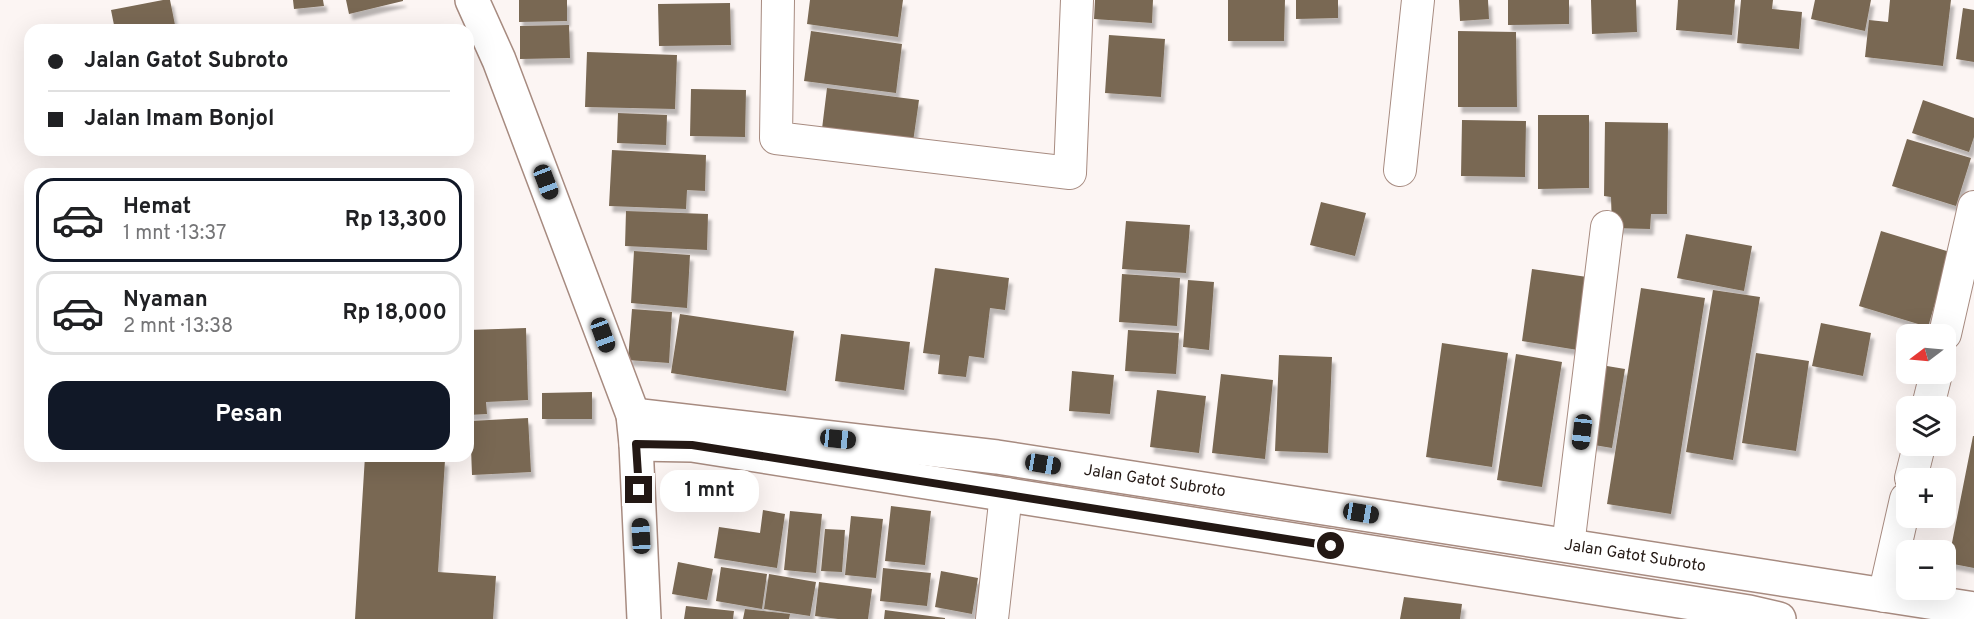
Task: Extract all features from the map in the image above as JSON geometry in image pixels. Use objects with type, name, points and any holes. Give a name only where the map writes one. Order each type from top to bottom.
[{"type":"street","points":[[472,0],[512,92],[635,430],[644,619]]},
{"type":"street","points":[[777,0],[776,138],[1070,172],[1077,0]]},
{"type":"street","points":[[1400,170],[1418,0]]},
{"type":"street","points":[[1947,324],[1974,207]]},
{"type":"street","points":[[1568,546],[1607,227]]},
{"type":"street","points":[[635,430],[692,445],[1749,612],[1779,619]]},
{"type":"street","name":"Jalan Gatot Subroto","points":[[635,430],[997,457],[1568,546],[1865,602],[1974,609]]},
{"type":"street","points":[[992,619],[1006,494]]},
{"type":"street","points":[[1865,602],[1896,524]]},
{"type":"building","points":[[170,0],[175,24],[114,24],[111,10]]},
{"type":"building","points":[[293,0],[323,0],[324,6],[294,9]]},
{"type":"building","points":[[346,0],[403,0],[403,1],[349,14]]},
{"type":"building","points":[[519,0],[567,0],[567,21],[519,22]]},
{"type":"building","points":[[810,0],[903,0],[898,37],[807,24]]},
{"type":"building","points":[[1095,0],[1153,0],[1152,23],[1094,19]]},
{"type":"building","points":[[1228,0],[1285,0],[1284,41],[1228,41]]},
{"type":"building","points":[[1296,0],[1338,0],[1338,18],[1296,19]]},
{"type":"building","points":[[1459,0],[1488,0],[1489,19],[1460,21]]},
{"type":"building","points":[[1508,0],[1569,0],[1569,24],[1508,25]]},
{"type":"building","points":[[1591,0],[1636,0],[1637,32],[1592,34]]},
{"type":"building","points":[[1678,0],[1735,0],[1732,35],[1676,30]]},
{"type":"building","points":[[1741,0],[1773,0],[1772,9],[1802,12],[1799,49],[1737,43]]},
{"type":"building","points":[[1815,0],[1871,0],[1865,31],[1811,19]]},
{"type":"building","points":[[1890,0],[1951,0],[1943,66],[1865,57],[1869,20],[1888,22]]},
{"type":"building","points":[[730,3],[731,45],[659,46],[658,4]]},
{"type":"building","points":[[1963,8],[1974,10],[1974,62],[1956,59]]},
{"type":"building","points":[[569,25],[570,58],[520,59],[520,26]]},
{"type":"building","points":[[811,31],[902,44],[896,93],[804,81]]},
{"type":"building","points":[[1458,31],[1516,32],[1517,107],[1458,107]]},
{"type":"building","points":[[1109,35],[1165,39],[1161,97],[1105,93]]},
{"type":"building","points":[[587,52],[677,55],[675,109],[585,107]]},
{"type":"building","points":[[827,88],[919,100],[912,149],[821,137]]},
{"type":"building","points":[[691,89],[746,90],[745,137],[690,136]]},
{"type":"building","points":[[1923,100],[1974,118],[1974,137],[1969,152],[1912,133]]},
{"type":"building","points":[[618,113],[667,115],[666,145],[617,143]]},
{"type":"building","points":[[1538,115],[1589,115],[1589,188],[1538,189]]},
{"type":"building","points":[[1462,120],[1526,121],[1525,177],[1461,176]]},
{"type":"building","points":[[1605,122],[1668,123],[1667,214],[1651,214],[1650,229],[1612,228],[1611,197],[1604,196]]},
{"type":"building","points":[[1907,139],[1971,158],[1956,206],[1892,186]]},
{"type":"building","points":[[612,150],[706,155],[705,191],[687,190],[686,209],[609,206]]},
{"type":"building","points":[[1321,202],[1366,213],[1355,256],[1310,245]]},
{"type":"building","points":[[626,211],[708,214],[707,250],[625,246]]},
{"type":"building","points":[[1126,221],[1190,225],[1186,273],[1122,269]]},
{"type":"building","points":[[1881,231],[1950,252],[1929,324],[1918,324],[1859,306]]},
{"type":"building","points":[[1686,234],[1752,246],[1744,291],[1677,278]]},
{"type":"building","points":[[634,251],[690,255],[687,308],[631,303]]},
{"type":"building","points":[[935,268],[1009,278],[1005,310],[990,308],[984,358],[969,356],[966,377],[938,374],[940,355],[923,353]]},
{"type":"building","points":[[1532,269],[1594,278],[1584,351],[1522,341]]},
{"type":"building","points":[[1122,274],[1180,278],[1177,326],[1119,322]]},
{"type":"building","points":[[1188,280],[1214,282],[1209,350],[1183,347]]},
{"type":"building","points":[[1641,288],[1705,298],[1671,514],[1607,504]]},
{"type":"building","points":[[1713,290],[1760,297],[1733,460],[1686,452]]},
{"type":"building","points":[[632,309],[672,312],[669,363],[628,360]]},
{"type":"building","points":[[680,314],[794,331],[786,391],[671,373]]},
{"type":"building","points":[[1821,323],[1871,333],[1863,376],[1812,366]]},
{"type":"building","points":[[526,328],[528,400],[486,402],[487,414],[474,415],[474,330]]},
{"type":"building","points":[[1128,330],[1179,333],[1176,374],[1125,371]]},
{"type":"building","points":[[841,334],[910,342],[904,390],[835,381]]},
{"type":"building","points":[[1442,343],[1508,353],[1492,467],[1426,457]]},
{"type":"building","points":[[1756,353],[1809,361],[1796,451],[1742,443]]},
{"type":"building","points":[[1516,354],[1562,362],[1542,487],[1497,480]]},
{"type":"building","points":[[1279,355],[1332,357],[1328,453],[1275,451]]},
{"type":"building","points":[[1583,362],[1625,369],[1612,448],[1570,441]]},
{"type":"building","points":[[1072,371],[1114,375],[1110,414],[1069,411]]},
{"type":"building","points":[[1221,374],[1273,380],[1265,459],[1212,453]]},
{"type":"building","points":[[1157,390],[1206,396],[1199,453],[1150,447]]},
{"type":"building","points":[[592,392],[592,419],[542,419],[542,393]]},
{"type":"building","points":[[528,418],[531,472],[472,475],[474,421]]},
{"type":"building","points":[[1974,436],[1974,568],[1956,565],[1956,540],[1953,540]]},
{"type":"building","points":[[365,462],[445,462],[438,572],[496,576],[493,619],[355,619]]},
{"type":"building","points":[[891,506],[931,511],[925,565],[885,561]]},
{"type":"building","points":[[763,510],[785,514],[777,568],[714,558],[719,527],[760,533]]},
{"type":"building","points":[[790,511],[822,514],[816,573],[784,570]]},
{"type":"building","points":[[851,516],[883,519],[876,578],[845,575]]},
{"type":"building","points":[[825,529],[845,530],[842,572],[821,571]]},
{"type":"building","points":[[678,562],[713,569],[707,600],[672,594]]},
{"type":"building","points":[[721,567],[767,574],[762,609],[716,601]]},
{"type":"building","points":[[883,568],[931,573],[927,606],[880,601]]},
{"type":"building","points":[[941,571],[978,578],[972,614],[935,607]]},
{"type":"building","points":[[769,574],[816,582],[810,616],[764,609]]},
{"type":"building","points":[[819,582],[872,589],[868,619],[815,616]]},
{"type":"building","points":[[1404,597],[1462,604],[1460,619],[1400,619]]},
{"type":"building","points":[[686,606],[734,611],[733,619],[684,619]]},
{"type":"building","points":[[745,609],[790,614],[789,619],[743,619]]},
{"type":"building","points":[[885,610],[945,618],[945,619],[884,619]]},
{"type":"route","points":[[639,490],[636,444],[692,445],[1331,546]]}]
